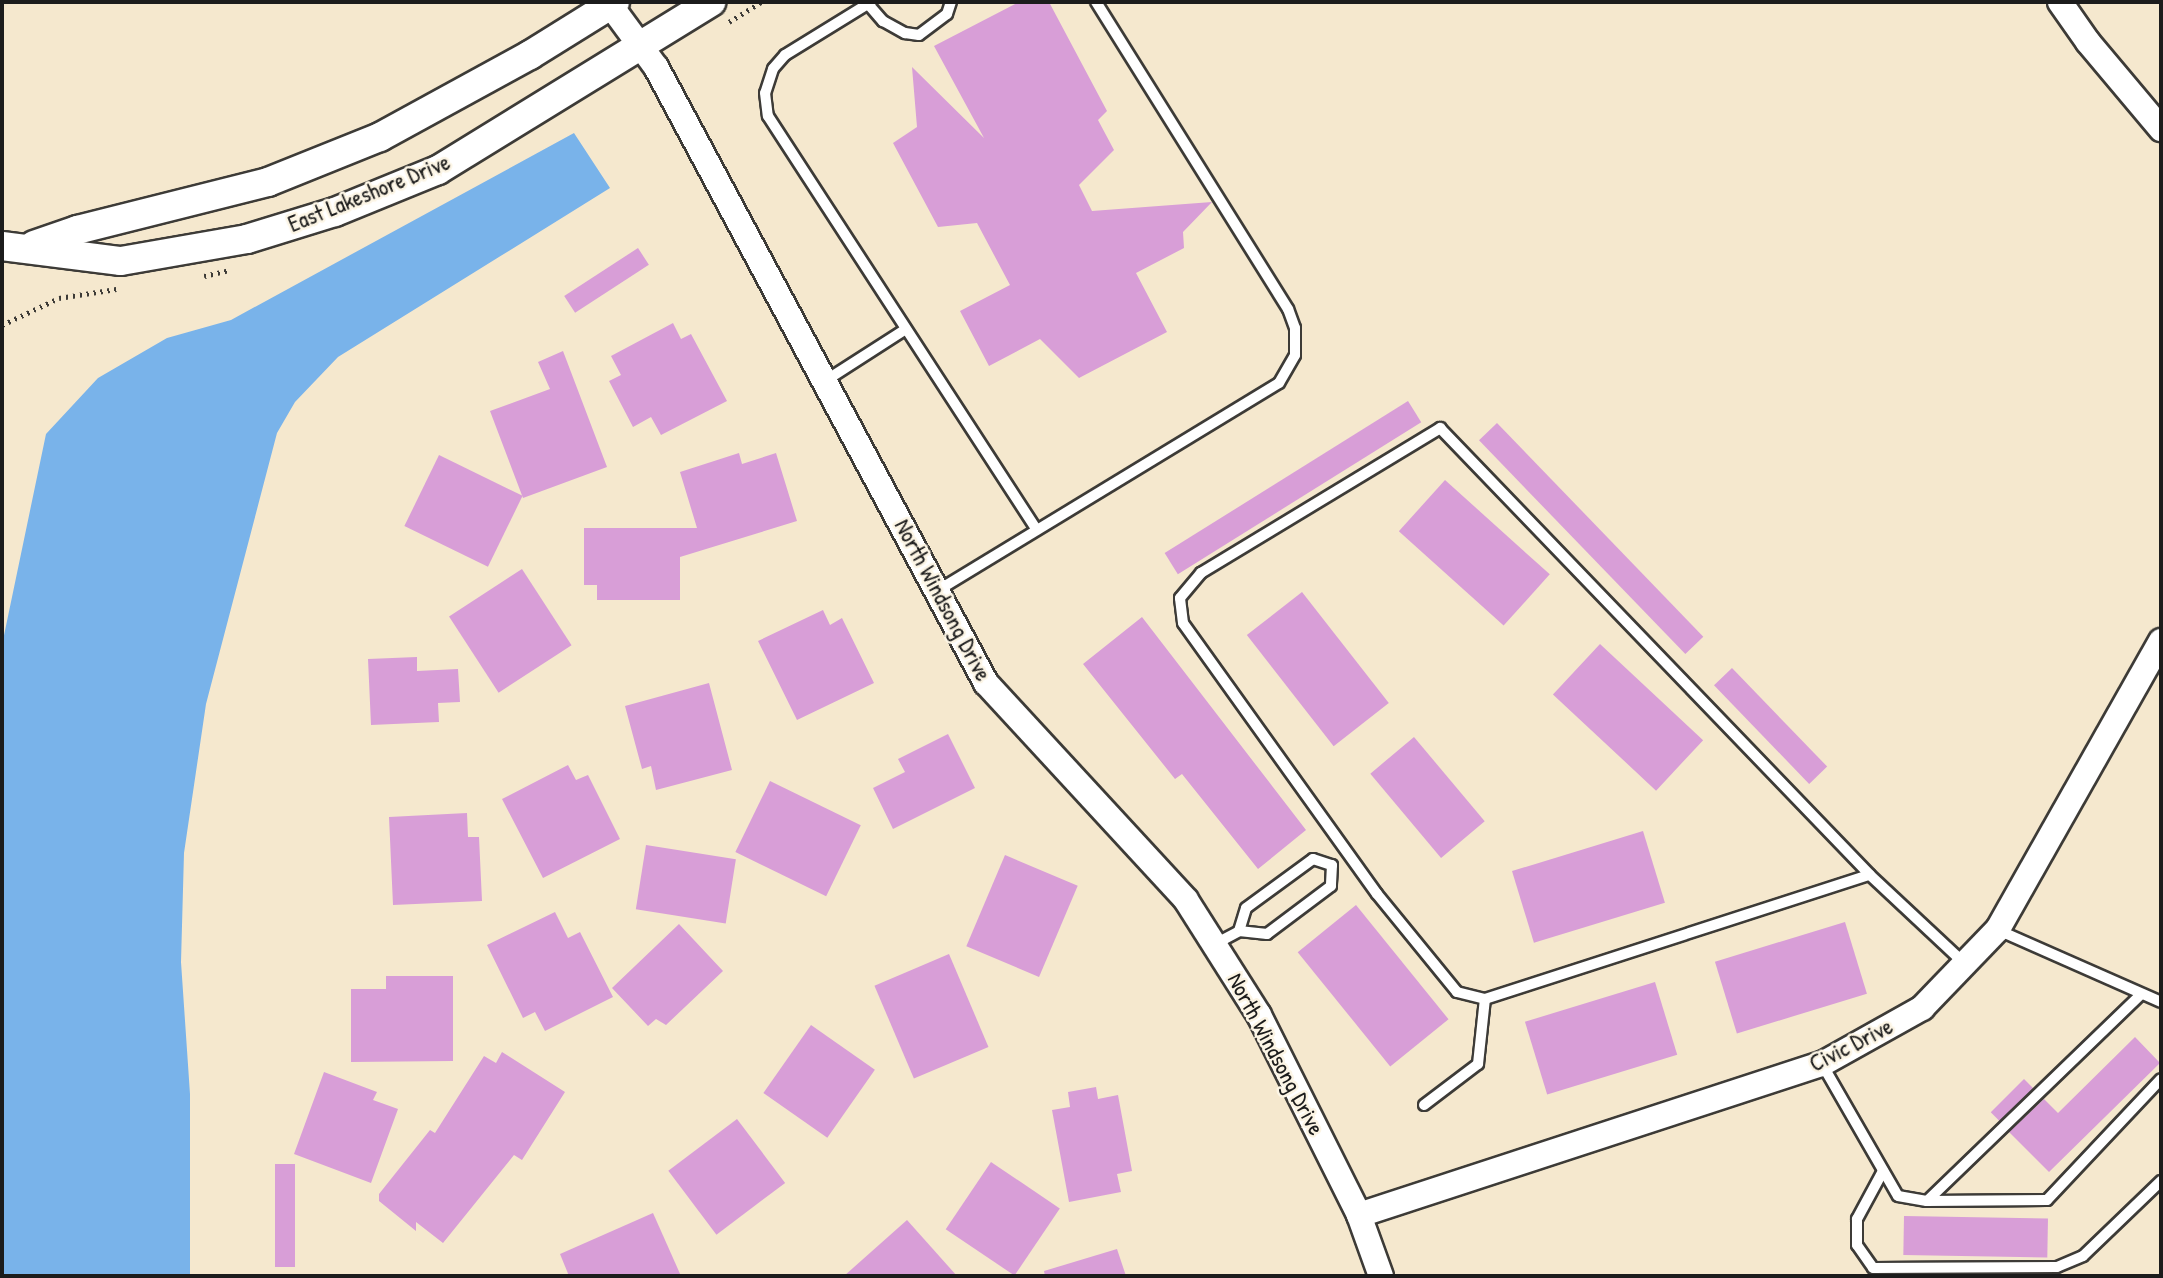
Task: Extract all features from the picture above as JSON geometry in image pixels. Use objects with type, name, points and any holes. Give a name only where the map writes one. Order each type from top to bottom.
[{"type":"main road","name":"East Lakeshore Drive","points":[[15,246],[268,182],[380,137],[530,55],[611,3]]},
{"type":"main road","name":"East Lakeshore Drive","points":[[15,246],[121,261],[247,239],[335,212],[438,170],[642,45],[717,14]]},
{"type":"street","points":[[2060,2],[2161,129]]},
{"type":"street","name":"North Windsong Drive","points":[[611,3],[642,45],[986,683],[1186,900],[1259,1015],[1359,1214],[1381,1276]]},
{"type":"street","name":"Civic Drive","points":[[1359,1214],[1822,1063],[1922,1008],[1998,929],[2161,641]]},
{"type":"lane","points":[[951,2],[947,14],[919,35],[905,33],[883,22],[869,3],[785,55],[772,69],[765,93],[768,117],[1036,529]]},
{"type":"lane","points":[[936,591],[1279,383],[1295,355],[1295,328],[1288,309],[1096,2]]},
{"type":"lane","points":[[825,381],[906,329]]},
{"type":"lane","points":[[1870,875],[1485,999],[1457,992],[1348,852],[1183,623],[1180,598],[1201,573],[1440,428],[1870,875],[1965,964]]},
{"type":"lane","points":[[1214,944],[1239,931],[1268,934],[1331,886],[1332,865],[1348,852]]},
{"type":"lane","points":[[1239,931],[1246,908],[1313,859],[1332,865]]},
{"type":"lane","points":[[1998,929],[2161,1002]]},
{"type":"lane","points":[[1927,1201],[2141,994]]},
{"type":"lane","points":[[1424,1105],[1478,1064],[1485,999]]},
{"type":"lane","points":[[1822,1063],[1898,1196],[1927,1201],[2047,1200],[2161,1079]]},
{"type":"lane","points":[[1883,1171],[1857,1219],[1857,1245],[1872,1272],[2057,1267],[2083,1256],[2161,1181]]},
{"type":"path","points":[[717,14],[761,2]]},
{"type":"water","points":[[574,133],[610,188],[338,357],[295,402],[277,433],[206,704],[184,853],[181,962],[190,1094],[190,1276],[2,1276],[2,645],[46,434],[98,378],[167,338],[231,320]]},
{"type":"building","points":[[1019,2],[1049,2],[1107,111],[1098,120],[1114,150],[1079,185],[1092,211],[1212,202],[1183,232],[1184,248],[1136,273],[1167,332],[1079,378],[1040,339],[989,366],[960,311],[1010,285],[977,223],[938,227],[893,143],[917,127],[912,67],[984,138],[934,46]]},
{"type":"building","points":[[638,248],[649,265],[575,313],[564,296]]},
{"type":"building","points":[[673,323],[681,339],[691,334],[727,401],[661,435],[651,417],[633,427],[609,381],[621,375],[611,356]]},
{"type":"building","points":[[563,351],[607,467],[523,498],[490,411],[550,389],[538,362]]},
{"type":"building","points":[[1408,401],[1421,422],[1178,574],[1165,553]]},
{"type":"building","points":[[1497,423],[1703,637],[1685,654],[1479,440]]},
{"type":"building","points":[[739,453],[742,464],[776,453],[797,521],[680,557],[680,600],[597,600],[597,585],[584,585],[584,528],[697,528],[680,472]]},
{"type":"building","points":[[439,455],[523,496],[488,567],[404,526]]},
{"type":"building","points":[[1445,480],[1550,574],[1504,626],[1399,531]]},
{"type":"building","points":[[522,569],[572,645],[499,693],[449,616]]},
{"type":"building","points":[[1302,592],[1389,703],[1334,746],[1247,635]]},
{"type":"building","points":[[823,610],[830,625],[842,618],[874,683],[797,720],[758,641]]},
{"type":"building","points":[[1142,617],[1306,830],[1258,869],[1182,774],[1175,779],[1083,664]]},
{"type":"building","points":[[1600,644],[1703,740],[1656,791],[1553,694]]},
{"type":"building","points":[[417,657],[417,671],[458,669],[460,702],[438,703],[439,722],[371,725],[368,659]]},
{"type":"building","points":[[1732,668],[1827,767],[1809,784],[1714,685]]},
{"type":"building","points":[[709,683],[732,770],[656,790],[651,766],[642,769],[625,706]]},
{"type":"building","points":[[948,734],[975,788],[893,829],[873,788],[905,772],[898,759]]},
{"type":"building","points":[[1414,737],[1485,821],[1441,858],[1370,774]]},
{"type":"building","points":[[568,765],[576,780],[588,775],[620,839],[543,878],[502,799]]},
{"type":"building","points":[[770,781],[861,825],[826,896],[735,852]]},
{"type":"building","points":[[467,813],[468,837],[479,837],[482,901],[393,905],[389,817]]},
{"type":"building","points":[[1643,831],[1665,903],[1534,943],[1512,871]]},
{"type":"building","points":[[646,845],[736,859],[726,923],[636,909]]},
{"type":"building","points":[[1005,855],[1078,886],[1039,977],[966,946]]},
{"type":"building","points":[[1356,905],[1449,1019],[1390,1066],[1298,952]]},
{"type":"building","points":[[555,912],[568,938],[580,932],[613,997],[545,1031],[535,1012],[523,1018],[487,945]]},
{"type":"building","points":[[1845,922],[1867,994],[1737,1033],[1715,962]]},
{"type":"building","points":[[679,924],[723,971],[666,1025],[656,1019],[648,1026],[612,988]]},
{"type":"building","points":[[949,954],[988,1047],[914,1079],[874,986]]},
{"type":"building","points":[[386,976],[453,976],[453,1061],[351,1062],[351,989],[386,989]]},
{"type":"building","points":[[1655,982],[1677,1055],[1547,1094],[1525,1022]]},
{"type":"building","points":[[811,1025],[875,1070],[827,1138],[763,1093]]},
{"type":"building","points":[[2135,1037],[2160,1063],[2049,1172],[2009,1132],[2044,1099],[2058,1113]]},
{"type":"building","points":[[502,1052],[565,1092],[522,1160],[514,1155],[443,1243],[416,1222],[416,1231],[379,1201],[379,1194],[430,1130],[435,1133],[484,1056],[496,1063]]},
{"type":"building","points":[[324,1072],[377,1092],[373,1100],[398,1109],[371,1183],[294,1154]]},
{"type":"building","points":[[2024,1079],[2033,1088],[2000,1121],[1991,1112]]},
{"type":"building","points":[[1096,1087],[1098,1099],[1118,1095],[1132,1171],[1117,1174],[1121,1192],[1069,1202],[1052,1110],[1070,1107],[1068,1092]]},
{"type":"building","points":[[737,1119],[785,1183],[716,1235],[668,1171]]},
{"type":"building","points":[[991,1162],[1060,1208],[1015,1276],[946,1229]]},
{"type":"building","points":[[275,1164],[295,1164],[295,1267],[275,1267]]},
{"type":"building","points":[[653,1213],[681,1276],[569,1276],[560,1254]]},
{"type":"building","points":[[1904,1216],[2048,1219],[2047,1258],[1903,1255]]},
{"type":"building","points":[[907,1220],[957,1276],[844,1276]]},
{"type":"building","points":[[1117,1249],[1126,1276],[1045,1276],[1044,1271]]}]
